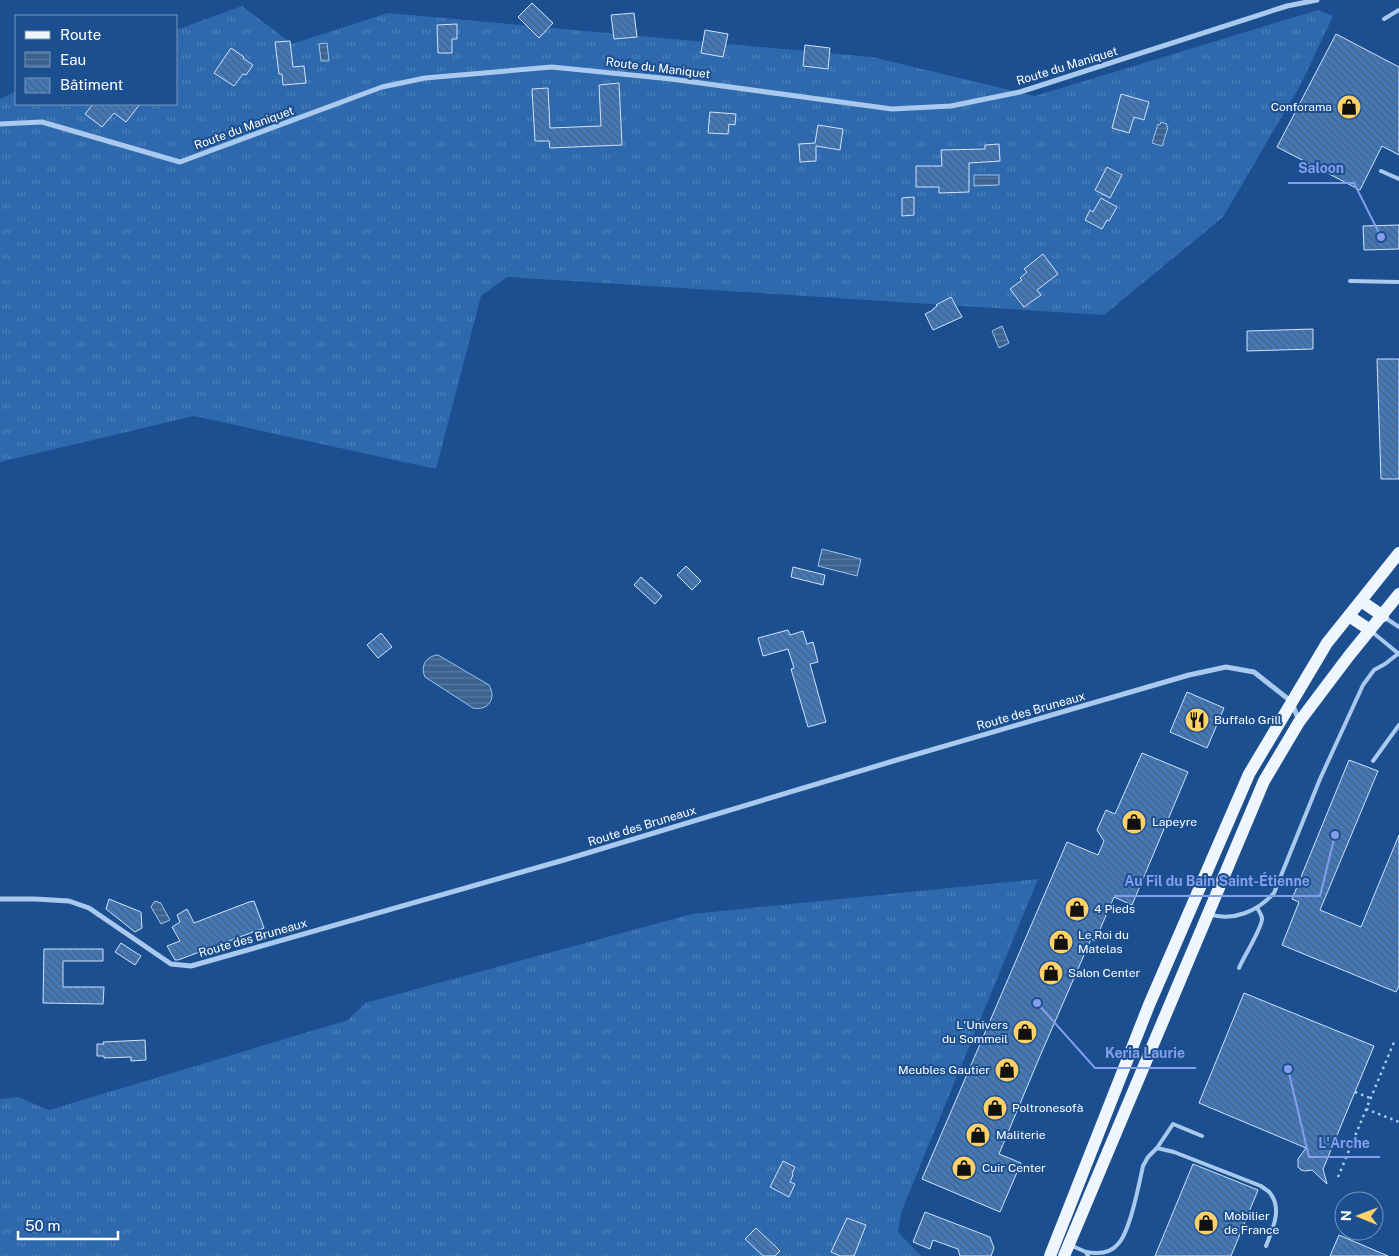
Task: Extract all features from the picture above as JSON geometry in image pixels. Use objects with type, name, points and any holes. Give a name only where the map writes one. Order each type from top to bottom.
[{"type":"main road","points":[[1050,1256],[1149,1005],[1249,774],[1327,643],[1399,552]]},
{"type":"main road","points":[[1067,1250],[1264,782],[1299,722],[1399,594]]},
{"type":"main road","points":[[1361,601],[1383,616]]},
{"type":"main road","points":[[1349,616],[1370,630]]},
{"type":"street","name":"Route du Maniquet","points":[[0,124],[42,122],[180,162],[382,87],[425,78],[552,67],[671,79],[892,109],[951,106],[1020,92],[1287,6],[1317,0]]},
{"type":"street","name":"Route des Bruneaux","points":[[0,899],[69,901],[89,908],[171,964],[191,966],[564,860],[1189,675],[1226,667],[1254,672],[1292,702]]},
{"type":"street","points":[[1292,702],[1299,722]]},
{"type":"lane","points":[[1384,19],[1399,10]]},
{"type":"lane","points":[[1381,171],[1399,178]]},
{"type":"lane","points":[[1350,281],[1399,282]]},
{"type":"lane","points":[[1383,616],[1399,627]]},
{"type":"lane","points":[[1208,913],[1227,917],[1242,914],[1257,908],[1274,893],[1320,780],[1363,685],[1374,670],[1399,654],[1370,630]]},
{"type":"lane","points":[[1373,761],[1399,725]]},
{"type":"lane","points":[[1239,968],[1262,920],[1260,911],[1257,908]]},
{"type":"lane","points":[[1057,1239],[1067,1250],[1087,1254],[1110,1251],[1118,1245],[1127,1227],[1143,1166],[1148,1157],[1158,1148],[1172,1124],[1202,1136]]},
{"type":"lane","points":[[1158,1148],[1174,1152],[1260,1186],[1270,1193],[1276,1205],[1276,1220],[1266,1246]]},
{"type":"path","points":[[1338,1177],[1394,1042]]},
{"type":"path","points":[[1355,1092],[1370,1098]]},
{"type":"path","points":[[1366,1109],[1399,1122]]},
{"type":"green space","points":[[242,6],[292,44],[388,13],[872,57],[1035,96],[1318,10],[1333,16],[1301,84],[1223,217],[1104,315],[507,277],[481,296],[436,469],[194,416],[0,462],[0,99],[15,92],[15,105],[178,105],[178,29]]},
{"type":"green space","points":[[1038,879],[902,1210],[898,1232],[921,1256],[0,1256],[0,1099],[18,1097],[49,1110],[348,1020],[365,1003],[692,914]]},
{"type":"water","points":[[327,43],[329,61],[321,61],[319,44]]},
{"type":"water","points":[[1161,122],[1167,124],[1166,126],[1168,127],[1162,146],[1152,143],[1158,124],[1160,125]]},
{"type":"water","points":[[974,175],[999,175],[999,185],[974,186]]},
{"type":"water","points":[[1002,326],[1009,343],[999,348],[992,331]]},
{"type":"water","points":[[822,549],[861,559],[857,576],[818,566]]},
{"type":"water","points":[[438,655],[489,685],[492,695],[490,703],[483,708],[473,708],[425,677],[423,669],[425,662],[430,657]]},
{"type":"water","points":[[157,901],[160,902],[170,920],[161,924],[151,907]]},
{"type":"building","points":[[532,3],[553,23],[539,38],[518,17]]},
{"type":"building","points":[[634,13],[637,37],[614,39],[611,15]]},
{"type":"building","points":[[457,24],[457,39],[452,39],[452,53],[438,53],[437,25]]},
{"type":"building","points":[[705,30],[728,34],[723,57],[701,53]]},
{"type":"building","name":"Conforama","points":[[1336,34],[1399,67],[1399,155],[1382,146],[1360,190],[1277,147]]},
{"type":"building","points":[[290,41],[293,67],[304,66],[306,83],[283,85],[282,74],[279,74],[275,42]]},
{"type":"building","points":[[805,45],[830,48],[828,69],[803,66]]},
{"type":"building","points":[[231,48],[253,65],[246,75],[243,74],[234,86],[214,73]]},
{"type":"building","points":[[619,83],[622,145],[550,148],[549,141],[535,141],[532,89],[548,88],[550,128],[601,126],[599,85]]},
{"type":"building","points":[[1121,94],[1149,102],[1144,120],[1134,117],[1129,133],[1112,128]]},
{"type":"building","points":[[92,105],[139,105],[126,122],[114,113],[102,127],[85,114]]},
{"type":"building","points":[[710,112],[736,114],[735,125],[729,124],[728,134],[708,133]]},
{"type":"building","points":[[818,125],[843,129],[840,150],[816,146],[816,161],[800,162],[799,144],[815,143]]},
{"type":"building","points":[[999,144],[1000,161],[969,163],[969,192],[939,193],[939,187],[916,187],[916,166],[942,166],[941,150],[985,149],[985,145]]},
{"type":"building","points":[[1107,167],[1122,175],[1110,198],[1095,190]]},
{"type":"building","points":[[914,197],[914,215],[902,216],[902,198]]},
{"type":"building","points":[[1101,198],[1117,207],[1102,229],[1085,220],[1090,210],[1093,212]]},
{"type":"building","points":[[1399,225],[1399,249],[1364,250],[1363,226]]},
{"type":"building","points":[[1043,254],[1058,274],[1037,290],[1041,295],[1024,307],[1010,289],[1022,280],[1020,278],[1027,272],[1024,269]]},
{"type":"building","points":[[951,297],[962,317],[933,330],[925,314],[933,310],[936,305]]},
{"type":"building","points":[[1313,329],[1313,349],[1247,351],[1247,331]]},
{"type":"building","points":[[1377,359],[1399,359],[1399,479],[1381,479]]},
{"type":"building","points":[[686,566],[701,581],[692,590],[677,575]]},
{"type":"building","points":[[793,567],[825,575],[823,585],[791,577]]},
{"type":"building","points":[[641,577],[662,596],[655,604],[634,585]]},
{"type":"building","points":[[788,630],[790,635],[803,631],[807,644],[813,642],[818,662],[810,664],[826,722],[808,727],[791,669],[794,668],[788,649],[763,656],[758,638]]},
{"type":"building","points":[[381,633],[392,647],[378,658],[367,645]]},
{"type":"building","name":"Buffalo Grill","points":[[1187,692],[1224,708],[1207,748],[1170,732]]},
{"type":"building","points":[[1142,753],[1188,772],[1132,905],[1114,897],[1095,941],[1091,939],[1040,1056],[999,1154],[1021,1163],[1000,1212],[922,1179],[1067,842],[1098,855],[1104,841],[1097,830],[1106,810],[1115,814]]},
{"type":"building","points":[[1349,760],[1378,771],[1320,910],[1361,927],[1399,835],[1399,986],[1396,992],[1282,945],[1299,902],[1292,899]]},
{"type":"building","points":[[109,899],[141,912],[142,928],[135,932],[106,909]]},
{"type":"building","points":[[254,901],[264,928],[175,960],[167,946],[180,941],[172,927],[180,922],[177,915],[187,909],[194,923]]},
{"type":"building","points":[[121,943],[141,956],[135,965],[115,952]]},
{"type":"building","points":[[44,949],[103,949],[103,961],[63,961],[63,987],[104,987],[103,1004],[43,1003]]},
{"type":"building","points":[[1244,993],[1374,1046],[1323,1169],[1327,1184],[1312,1170],[1305,1171],[1298,1167],[1298,1159],[1306,1148],[1199,1103]]},
{"type":"building","points":[[145,1040],[146,1060],[131,1061],[131,1057],[104,1058],[104,1056],[97,1056],[97,1044],[104,1044],[103,1042]]},
{"type":"building","points":[[783,1161],[795,1167],[790,1182],[795,1184],[789,1197],[770,1187]]},
{"type":"building","name":"Mobilier de France","points":[[1193,1164],[1258,1190],[1231,1256],[1155,1256]]},
{"type":"building","points":[[925,1212],[990,1237],[994,1248],[991,1256],[960,1256],[958,1249],[933,1240],[930,1249],[913,1242]]},
{"type":"building","points":[[847,1218],[866,1225],[854,1256],[840,1256],[831,1252]]},
{"type":"building","points":[[756,1228],[780,1251],[775,1256],[763,1256],[745,1239]]},
{"type":"building","points":[[1336,1241],[1353,1241],[1388,1256],[1330,1256]]},
{"type":"place","name":"Conforama","points":[[1349,107]]},
{"type":"place","name":"Saloon","points":[[1381,237]]},
{"type":"place","name":"Buffalo Grill","points":[[1197,720]]},
{"type":"place","name":"Lapeyre","points":[[1134,822]]},
{"type":"place","name":"Au Fil du Bain Saint-Étienne","points":[[1335,835]]},
{"type":"place","name":"4 Pieds","points":[[1077,909]]},
{"type":"place","name":"Le Roi du Matelas","points":[[1061,942]]},
{"type":"place","name":"Salon Center","points":[[1051,973]]},
{"type":"place","name":"Keria Laurie","points":[[1037,1003]]},
{"type":"place","name":"L'Univers du Sommeil","points":[[1025,1032]]},
{"type":"place","name":"L'Arche","points":[[1288,1069]]},
{"type":"place","name":"Meubles Gautier","points":[[1007,1070]]},
{"type":"place","name":"Poltronesofà","points":[[995,1108]]},
{"type":"place","name":"Maliterie","points":[[978,1135]]},
{"type":"place","name":"Cuir Center","points":[[964,1168]]},
{"type":"place","name":"Mobilier de France","points":[[1206,1223]]}]
